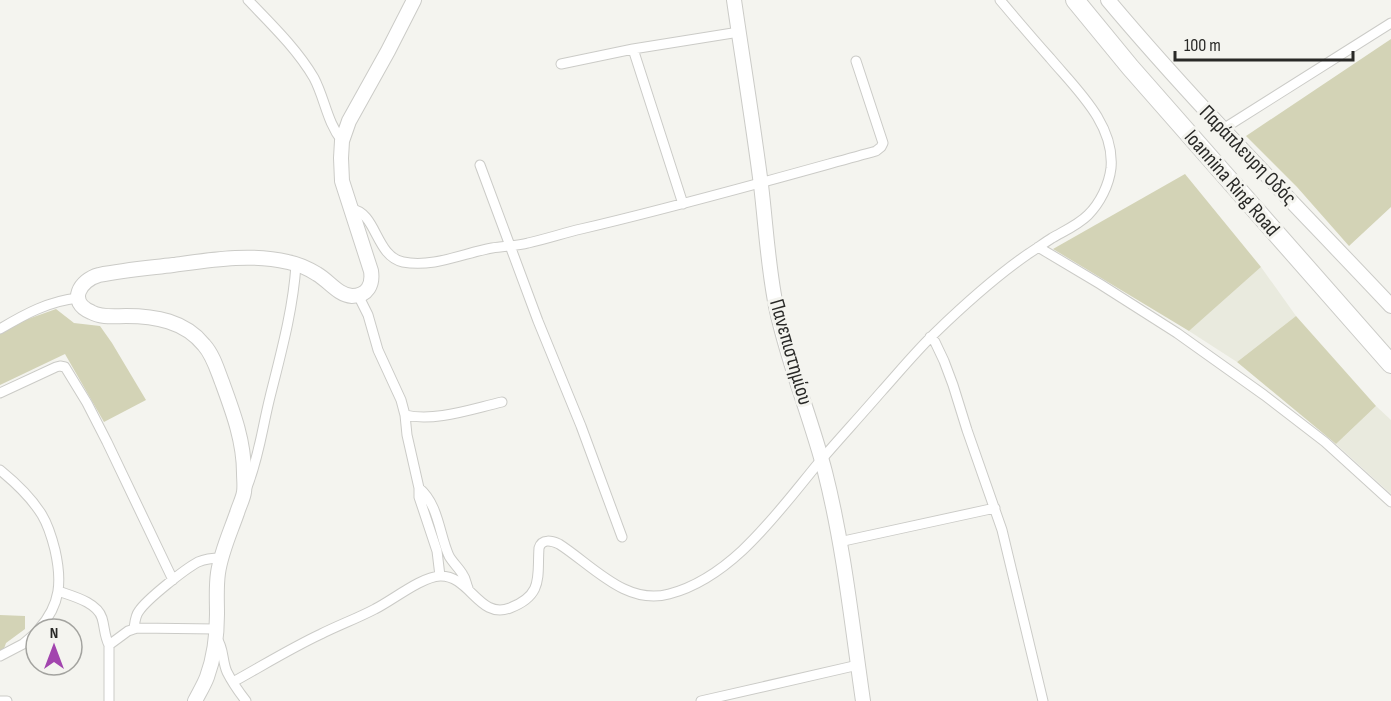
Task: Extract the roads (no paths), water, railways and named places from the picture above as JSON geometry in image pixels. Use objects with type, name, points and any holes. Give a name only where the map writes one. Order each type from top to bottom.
[{"type":"highway","name":"Ioannina Ring Road","points":[[1075,0],[1130,67],[1391,364]]},
{"type":"street","points":[[248,0],[286,41],[307,68],[318,87],[331,125],[342,141]]},
{"type":"street","name":"Πανεπιστημίου","points":[[734,0],[761,183],[776,309],[822,460],[840,542],[862,701]]},
{"type":"street","points":[[233,682],[307,641],[375,610],[428,579],[440,576],[453,579],[468,588],[480,602],[491,609],[503,610],[514,606],[524,600],[536,587],[539,546],[548,541],[559,544],[612,582],[633,593],[648,597],[687,589],[717,573],[735,558],[930,337],[1012,266],[1084,219],[1097,205],[1107,186],[1111,154],[1102,126],[1086,100],[1000,0]]},
{"type":"street","name":"Παράπλευρη Οδός","points":[[1108,0],[1223,129],[1391,306]]},
{"type":"street","points":[[244,492],[243,452],[239,429],[205,345],[190,332],[171,322],[150,317],[99,315],[86,310],[81,306],[78,298],[79,291],[84,282],[93,276],[108,273],[245,258],[272,259],[296,265],[315,273],[344,294],[358,295],[365,292],[371,284],[372,275],[342,181],[342,141],[349,121],[388,51],[409,2]]},
{"type":"street","points":[[1223,129],[1391,23]]},
{"type":"street","points":[[561,64],[633,49],[739,32]]},
{"type":"street","points":[[633,49],[683,204]]},
{"type":"street","points":[[351,209],[364,215],[378,239],[392,256],[403,262],[429,262],[494,247],[530,243],[876,151],[883,142],[856,61]]},
{"type":"street","points":[[480,165],[622,537]]},
{"type":"street","points":[[1038,247],[1177,333],[1264,395],[1325,442],[1391,502]]},
{"type":"street","points":[[195,701],[208,676],[215,633],[217,575],[256,462],[291,310],[296,265]]},
{"type":"street","points":[[358,295],[368,315],[378,350],[405,415],[419,497],[438,555],[440,576]]},
{"type":"street","points":[[0,329],[38,308],[58,301],[78,298]]},
{"type":"street","points":[[930,337],[935,342],[953,385],[1002,530],[1043,701]]},
{"type":"street","points":[[0,393],[56,367],[66,367],[107,442],[173,580]]},
{"type":"street","points":[[405,415],[437,417],[502,402]]},
{"type":"street","points":[[0,470],[27,496],[46,522],[58,569],[58,591],[47,617]]},
{"type":"street","points":[[418,488],[434,509],[450,556],[464,576],[468,588]]},
{"type":"street","points":[[840,542],[995,508]]},
{"type":"street","points":[[134,629],[135,618],[140,608],[173,580],[200,561],[221,558]]},
{"type":"street","points":[[58,591],[85,602],[98,611],[102,618],[104,634],[109,645],[109,701]]},
{"type":"street","points":[[109,645],[128,630],[145,627],[215,633]]},
{"type":"street","points":[[215,633],[225,667],[246,701]]},
{"type":"street","points":[[0,656],[24,643]]},
{"type":"street","points":[[701,701],[858,664]]},
{"type":"street","points":[[0,700],[7,701]]}]
